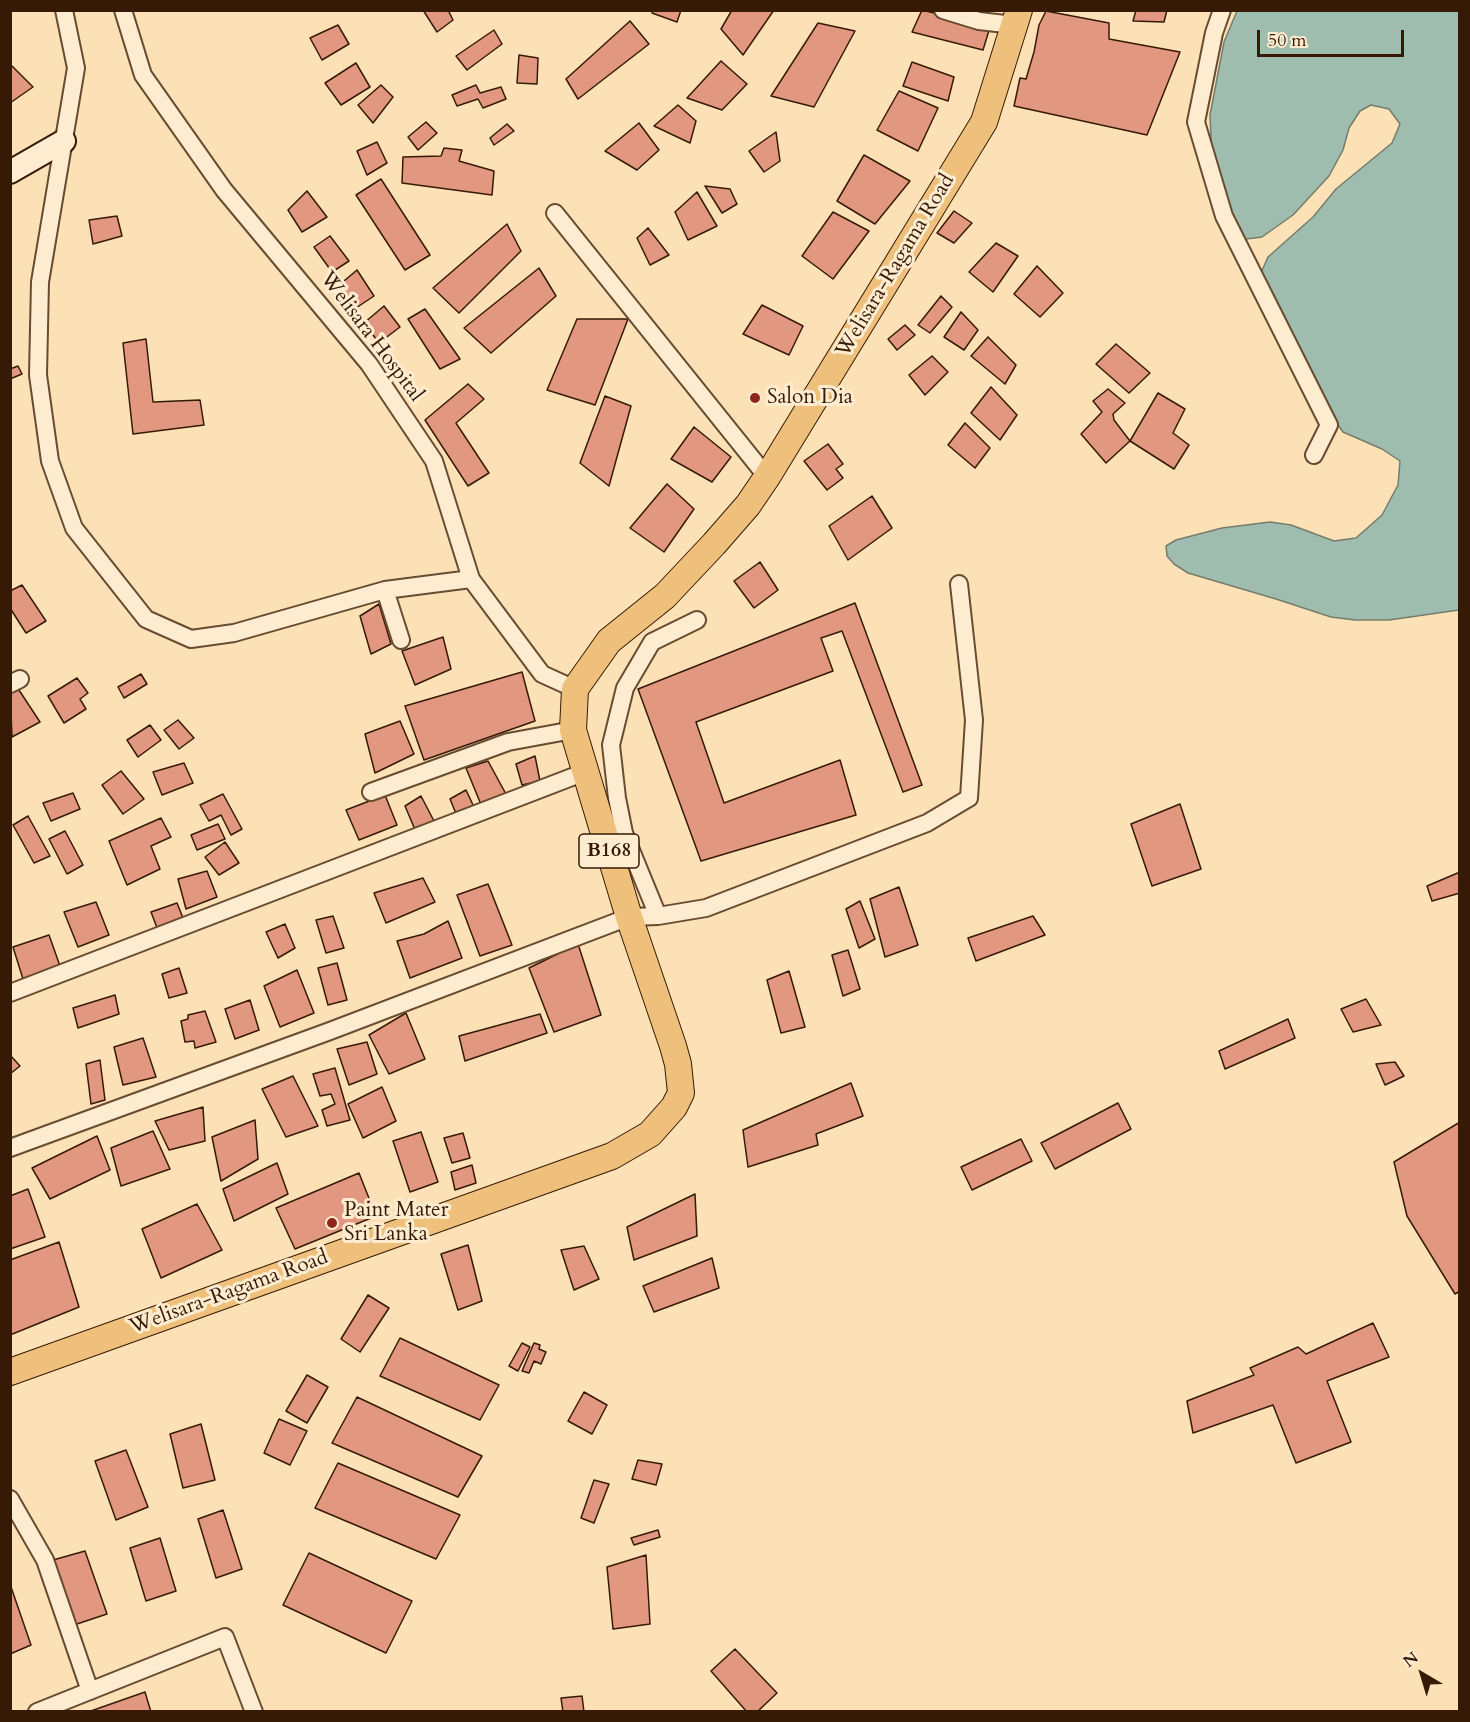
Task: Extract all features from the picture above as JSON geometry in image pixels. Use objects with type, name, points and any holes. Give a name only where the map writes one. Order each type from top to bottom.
[{"type":"main road","name":"Welisara-Ragama Road","points":[[10,1372],[612,1156],[650,1134],[674,1107],[681,1093],[674,1046],[629,918],[573,730],[575,688],[609,641],[665,596],[741,513],[767,477],[984,122],[1016,18]]},
{"type":"street","points":[[64,10],[76,68],[40,282],[38,375],[50,461],[74,528],[146,619],[191,639],[234,633],[385,591],[471,579]]},
{"type":"street","name":"Welisara Hospital","points":[[123,10],[143,75],[224,190],[369,364],[434,461],[471,579],[542,674],[575,688]]},
{"type":"street","points":[[943,10],[979,21],[1016,18]]},
{"type":"street","points":[[1222,10],[1214,33],[1196,122],[1224,216],[1329,425],[1314,455]]},
{"type":"street","points":[[10,172],[64,141]]},
{"type":"street","points":[[555,213],[767,477]]},
{"type":"street","points":[[10,1148],[629,918],[706,908],[927,823],[969,798],[974,720],[959,584]]},
{"type":"street","points":[[385,591],[401,639]]},
{"type":"street","points":[[658,916],[624,833],[617,798],[611,745],[625,688],[652,642],[697,620]]},
{"type":"street","points":[[371,792],[508,742],[573,730]]},
{"type":"street","points":[[10,993],[585,772]]},
{"type":"street","points":[[10,1499],[45,1560],[90,1691]]},
{"type":"street","points":[[37,1712],[225,1637],[254,1712]]},
{"type":"shaded area","points":[[1237,11],[1459,11],[1459,610],[1389,620],[1331,617],[1188,573],[1174,564],[1167,556],[1166,546],[1176,540],[1222,528],[1270,522],[1291,525],[1334,541],[1356,538],[1382,515],[1398,485],[1400,461],[1382,449],[1343,432],[1334,419],[1260,275],[1268,257],[1313,217],[1336,189],[1392,143],[1400,124],[1389,109],[1371,105],[1360,111],[1349,128],[1343,150],[1329,176],[1293,215],[1262,237],[1246,239],[1236,228],[1212,162],[1210,115],[1224,42]]},
{"type":"building","points":[[423,10],[448,10],[453,20],[437,32]]},
{"type":"building","points":[[653,10],[681,10],[677,22],[652,13]]},
{"type":"building","points":[[732,10],[774,10],[743,55],[721,29]]},
{"type":"building","points":[[922,10],[990,27],[983,50],[912,32]]},
{"type":"building","points":[[1136,10],[1167,10],[1164,22],[1133,21]]},
{"type":"building","points":[[1046,11],[1109,23],[1109,39],[1180,52],[1147,135],[1014,106],[1020,78],[1026,79],[1039,25]]},
{"type":"building","points":[[630,21],[649,44],[578,99],[566,79]]},
{"type":"building","points":[[818,23],[855,31],[814,107],[771,96]]},
{"type":"building","points":[[338,25],[349,44],[322,60],[310,38]]},
{"type":"building","points":[[494,30],[502,44],[467,70],[456,56]]},
{"type":"building","points":[[519,55],[538,58],[537,84],[517,83]]},
{"type":"building","points":[[721,61],[747,84],[722,110],[687,98]]},
{"type":"building","points":[[912,62],[954,77],[948,101],[903,86]]},
{"type":"building","points":[[356,63],[370,87],[341,105],[325,83]]},
{"type":"building","points":[[10,64],[33,87],[10,103]]},
{"type":"building","points":[[381,85],[393,97],[373,123],[358,105]]},
{"type":"building","points":[[476,85],[480,93],[501,87],[506,99],[483,108],[478,99],[457,106],[452,95]]},
{"type":"building","points":[[899,91],[938,108],[918,151],[877,130]]},
{"type":"building","points":[[678,105],[696,121],[690,143],[654,126]]},
{"type":"building","points":[[426,122],[437,133],[418,150],[408,137]]},
{"type":"building","points":[[639,123],[659,150],[637,170],[605,151]]},
{"type":"building","points":[[507,124],[514,131],[494,145],[490,138]]},
{"type":"building","points":[[776,132],[780,161],[764,172],[749,151]]},
{"type":"building","points":[[377,142],[387,163],[367,175],[357,151]]},
{"type":"building","points":[[444,148],[462,150],[459,161],[494,171],[492,195],[402,183],[403,157],[441,156]]},
{"type":"building","points":[[864,155],[910,181],[875,224],[837,201]]},
{"type":"building","points":[[381,179],[430,255],[405,270],[356,195]]},
{"type":"building","points":[[705,186],[730,189],[737,204],[722,213]]},
{"type":"building","points":[[307,191],[327,217],[302,232],[288,210]]},
{"type":"building","points":[[697,192],[717,226],[688,240],[675,212]]},
{"type":"building","points":[[954,211],[972,223],[954,243],[937,233]]},
{"type":"building","points":[[833,212],[869,231],[833,279],[802,256]]},
{"type":"building","points":[[117,216],[122,236],[93,244],[89,220]]},
{"type":"building","points":[[507,224],[521,251],[459,313],[433,288]]},
{"type":"building","points":[[648,228],[669,255],[650,265],[637,238]]},
{"type":"building","points":[[330,236],[349,261],[332,272],[314,247]]},
{"type":"building","points":[[996,243],[1018,256],[993,292],[969,272]]},
{"type":"building","points":[[1037,266],[1063,293],[1040,317],[1014,294]]},
{"type":"building","points":[[539,268],[556,296],[491,353],[464,328]]},
{"type":"building","points":[[357,270],[374,296],[353,310],[338,286]]},
{"type":"building","points":[[941,296],[952,307],[930,333],[918,325]]},
{"type":"building","points":[[762,305],[803,326],[789,355],[743,334]]},
{"type":"building","points":[[384,306],[400,327],[379,343],[364,323]]},
{"type":"building","points":[[425,309],[460,359],[440,369],[408,319]]},
{"type":"building","points":[[961,312],[978,330],[964,350],[944,337]]},
{"type":"building","points":[[577,319],[628,319],[595,405],[547,390]]},
{"type":"building","points":[[905,325],[915,335],[897,350],[888,339]]},
{"type":"building","points":[[988,337],[1016,365],[1005,384],[971,356]]},
{"type":"building","points":[[146,339],[153,402],[200,400],[204,425],[133,434],[123,343]]},
{"type":"building","points":[[1116,344],[1150,373],[1129,393],[1096,364]]},
{"type":"building","points":[[932,356],[948,372],[925,395],[909,375]]},
{"type":"building","points":[[18,366],[22,374],[10,379],[10,369]]},
{"type":"building","points":[[468,384],[484,399],[456,423],[489,473],[468,486],[425,420]]},
{"type":"building","points":[[991,387],[1017,415],[1000,440],[971,413]]},
{"type":"building","points":[[1108,389],[1125,403],[1113,414],[1114,420],[1130,441],[1106,463],[1081,434],[1102,412],[1093,401]]},
{"type":"building","points":[[1158,393],[1185,409],[1173,433],[1189,445],[1174,469],[1130,441]]},
{"type":"building","points":[[605,396],[631,406],[609,486],[580,463]]},
{"type":"building","points":[[965,423],[990,448],[975,468],[948,445]]},
{"type":"building","points":[[694,427],[731,457],[712,482],[671,459]]},
{"type":"building","points":[[828,444],[843,464],[836,469],[843,478],[827,490],[804,461]]},
{"type":"building","points":[[667,484],[694,509],[664,552],[630,528]]},
{"type":"building","points":[[872,496],[892,528],[848,560],[829,526]]},
{"type":"building","points":[[760,562],[778,590],[754,608],[734,581]]},
{"type":"building","points":[[22,585],[46,621],[26,633],[10,608],[10,591]]},
{"type":"building","points":[[855,603],[922,785],[903,792],[842,631],[821,638],[833,671],[696,722],[724,803],[840,760],[856,815],[701,861],[638,689]]},
{"type":"building","points":[[379,604],[391,644],[371,654],[360,616]]},
{"type":"building","points":[[443,637],[451,669],[415,685],[402,651]]},
{"type":"building","points":[[522,672],[535,721],[424,760],[405,706]]},
{"type":"building","points":[[141,674],[147,684],[124,698],[118,687]]},
{"type":"building","points":[[77,678],[88,693],[80,699],[86,709],[64,723],[48,696]]},
{"type":"building","points":[[17,687],[40,722],[12,737],[10,691]]},
{"type":"building","points":[[178,720],[194,738],[179,749],[164,730]]},
{"type":"building","points":[[400,721],[414,754],[375,773],[365,734]]},
{"type":"building","points":[[150,725],[161,740],[138,757],[127,740]]},
{"type":"building","points":[[535,756],[540,781],[522,785],[516,764]]},
{"type":"building","points":[[488,761],[507,796],[482,807],[466,768]]},
{"type":"building","points":[[184,763],[193,783],[162,795],[153,772]]},
{"type":"building","points":[[121,771],[144,799],[123,814],[102,785]]},
{"type":"building","points":[[466,790],[474,807],[457,816],[450,799]]},
{"type":"building","points":[[73,793],[80,809],[51,821],[43,803]]},
{"type":"building","points":[[223,794],[242,829],[231,835],[221,815],[209,821],[200,805]]},
{"type":"building","points":[[385,795],[397,825],[359,840],[346,810]]},
{"type":"building","points":[[421,796],[435,823],[416,832],[405,806]]},
{"type":"building","points":[[1180,804],[1201,869],[1152,886],[1131,824]]},
{"type":"building","points":[[28,816],[50,856],[34,863],[13,825]]},
{"type":"building","points":[[161,818],[171,837],[151,846],[160,869],[127,885],[109,841]]},
{"type":"building","points":[[218,824],[225,839],[197,850],[191,835]]},
{"type":"building","points":[[65,831],[83,865],[67,874],[49,839]]},
{"type":"building","points":[[225,842],[239,863],[219,875],[205,857]]},
{"type":"building","points":[[207,871],[217,897],[186,909],[178,879]]},
{"type":"building","points":[[1460,872],[1460,893],[1432,901],[1427,886]]},
{"type":"building","points":[[423,878],[435,902],[386,923],[374,893]]},
{"type":"building","points":[[488,884],[512,945],[480,956],[457,895]]},
{"type":"building","points":[[899,887],[918,945],[885,957],[870,899]]},
{"type":"building","points":[[860,901],[875,939],[859,948],[846,909]]},
{"type":"building","points":[[96,902],[109,935],[78,947],[64,912]]},
{"type":"building","points":[[177,903],[185,923],[159,933],[151,912]]},
{"type":"building","points":[[333,916],[344,948],[326,953],[316,920]]},
{"type":"building","points":[[1033,916],[1045,935],[976,961],[968,938]]},
{"type":"building","points":[[448,921],[462,958],[410,978],[397,941],[424,934]]},
{"type":"building","points":[[285,924],[295,948],[278,958],[266,932]]},
{"type":"building","points":[[49,935],[60,966],[23,979],[13,947]]},
{"type":"building","points":[[578,944],[601,1015],[554,1032],[529,968]]},
{"type":"building","points":[[848,950],[860,989],[843,996],[832,955]]},
{"type":"building","points":[[337,963],[347,1000],[328,1005],[318,968]]},
{"type":"building","points":[[179,968],[187,993],[169,998],[162,974]]},
{"type":"building","points":[[297,970],[314,1013],[280,1027],[264,986]]},
{"type":"building","points":[[789,971],[805,1027],[781,1033],[767,980]]},
{"type":"building","points":[[115,995],[119,1014],[78,1028],[73,1008]]},
{"type":"building","points":[[1366,999],[1381,1025],[1353,1032],[1341,1009]]},
{"type":"building","points":[[250,1000],[259,1030],[235,1039],[225,1009]]},
{"type":"building","points":[[205,1011],[216,1042],[195,1048],[194,1041],[185,1042],[181,1021],[188,1019],[188,1015]]},
{"type":"building","points":[[406,1013],[425,1059],[389,1074],[369,1035]]},
{"type":"building","points":[[540,1014],[547,1033],[465,1061],[459,1036]]},
{"type":"building","points":[[1288,1019],[1295,1038],[1225,1069],[1219,1051]]},
{"type":"building","points":[[143,1038],[156,1077],[123,1085],[114,1047]]},
{"type":"building","points":[[367,1042],[377,1074],[349,1085],[337,1049]]},
{"type":"building","points":[[10,1055],[20,1066],[10,1074]]},
{"type":"building","points":[[100,1060],[105,1100],[91,1104],[86,1064]]},
{"type":"building","points":[[1395,1062],[1404,1076],[1385,1085],[1376,1064]]},
{"type":"building","points":[[335,1068],[350,1120],[327,1126],[322,1110],[335,1104],[331,1094],[320,1096],[313,1074]]},
{"type":"building","points":[[293,1076],[318,1126],[286,1137],[262,1089]]},
{"type":"building","points":[[851,1083],[863,1116],[816,1134],[818,1145],[748,1167],[743,1130]]},
{"type":"building","points":[[382,1087],[396,1121],[363,1138],[348,1104]]},
{"type":"building","points":[[1118,1103],[1131,1129],[1055,1169],[1041,1143]]},
{"type":"building","points":[[203,1107],[205,1141],[169,1150],[155,1121]]},
{"type":"building","points":[[255,1120],[258,1159],[221,1181],[212,1137]]},
{"type":"building","points":[[1460,1122],[1460,1291],[1455,1294],[1407,1216],[1394,1162]]},
{"type":"building","points":[[153,1131],[170,1169],[121,1186],[111,1148]]},
{"type":"building","points":[[421,1132],[438,1182],[410,1192],[393,1141]]},
{"type":"building","points":[[463,1133],[470,1158],[452,1163],[444,1138]]},
{"type":"building","points":[[97,1136],[110,1170],[50,1199],[32,1168]]},
{"type":"building","points":[[1021,1139],[1032,1161],[972,1190],[961,1167]]},
{"type":"building","points":[[277,1163],[288,1194],[234,1221],[223,1189]]},
{"type":"building","points":[[472,1165],[476,1183],[455,1190],[451,1172]]},
{"type":"building","points":[[359,1173],[376,1216],[295,1249],[276,1208]]},
{"type":"building","points":[[28,1189],[45,1237],[10,1249],[10,1196]]},
{"type":"building","points":[[695,1194],[697,1236],[634,1260],[627,1227]]},
{"type":"building","points":[[197,1204],[222,1250],[161,1278],[142,1229]]},
{"type":"building","points":[[59,1242],[79,1307],[10,1335],[10,1260]]},
{"type":"building","points":[[468,1245],[482,1301],[458,1310],[441,1254]]},
{"type":"building","points":[[584,1246],[599,1279],[574,1290],[561,1250]]},
{"type":"building","points":[[712,1258],[719,1288],[654,1312],[643,1286]]},
{"type":"building","points":[[368,1295],[389,1308],[360,1352],[341,1339]]},
{"type":"building","points":[[1373,1323],[1389,1357],[1327,1381],[1351,1442],[1296,1463],[1273,1405],[1193,1433],[1187,1401],[1254,1375],[1250,1368],[1298,1347],[1306,1354]]},
{"type":"building","points":[[400,1338],[499,1385],[480,1420],[380,1376]]},
{"type":"building","points":[[522,1343],[530,1347],[518,1371],[509,1366]]},
{"type":"building","points":[[534,1343],[540,1345],[539,1349],[546,1352],[541,1364],[534,1361],[529,1373],[522,1371]]},
{"type":"building","points":[[307,1375],[328,1387],[307,1423],[286,1411]]},
{"type":"building","points":[[584,1392],[607,1405],[592,1434],[568,1421]]},
{"type":"building","points":[[357,1397],[482,1456],[458,1497],[332,1443]]},
{"type":"building","points":[[279,1419],[307,1431],[290,1465],[264,1453]]},
{"type":"building","points":[[201,1424],[215,1480],[183,1488],[170,1434]]},
{"type":"building","points":[[126,1450],[148,1507],[116,1520],[95,1461]]},
{"type":"building","points":[[638,1460],[662,1464],[656,1485],[632,1479]]},
{"type":"building","points":[[338,1463],[460,1515],[436,1559],[315,1508]]},
{"type":"building","points":[[594,1480],[609,1484],[594,1523],[581,1518]]},
{"type":"building","points":[[223,1510],[242,1569],[216,1578],[198,1519]]},
{"type":"building","points":[[658,1530],[660,1537],[634,1545],[631,1538]]},
{"type":"building","points":[[160,1538],[176,1591],[146,1601],[130,1548]]},
{"type":"building","points":[[85,1551],[107,1614],[74,1625],[53,1560]]},
{"type":"building","points":[[309,1553],[412,1601],[386,1653],[283,1605]]},
{"type":"building","points":[[646,1555],[650,1624],[613,1629],[607,1567]]},
{"type":"building","points":[[10,1584],[31,1645],[10,1654]]},
{"type":"building","points":[[735,1649],[777,1693],[757,1712],[747,1712],[711,1671]]},
{"type":"building","points":[[145,1692],[151,1712],[88,1712]]},
{"type":"building","points":[[582,1696],[584,1712],[563,1712],[561,1698]]},
{"type":"place","name":"Salon Dia","points":[[755,398]]},
{"type":"place","name":"Paint Mater Sri Lanka","points":[[332,1223]]}]
